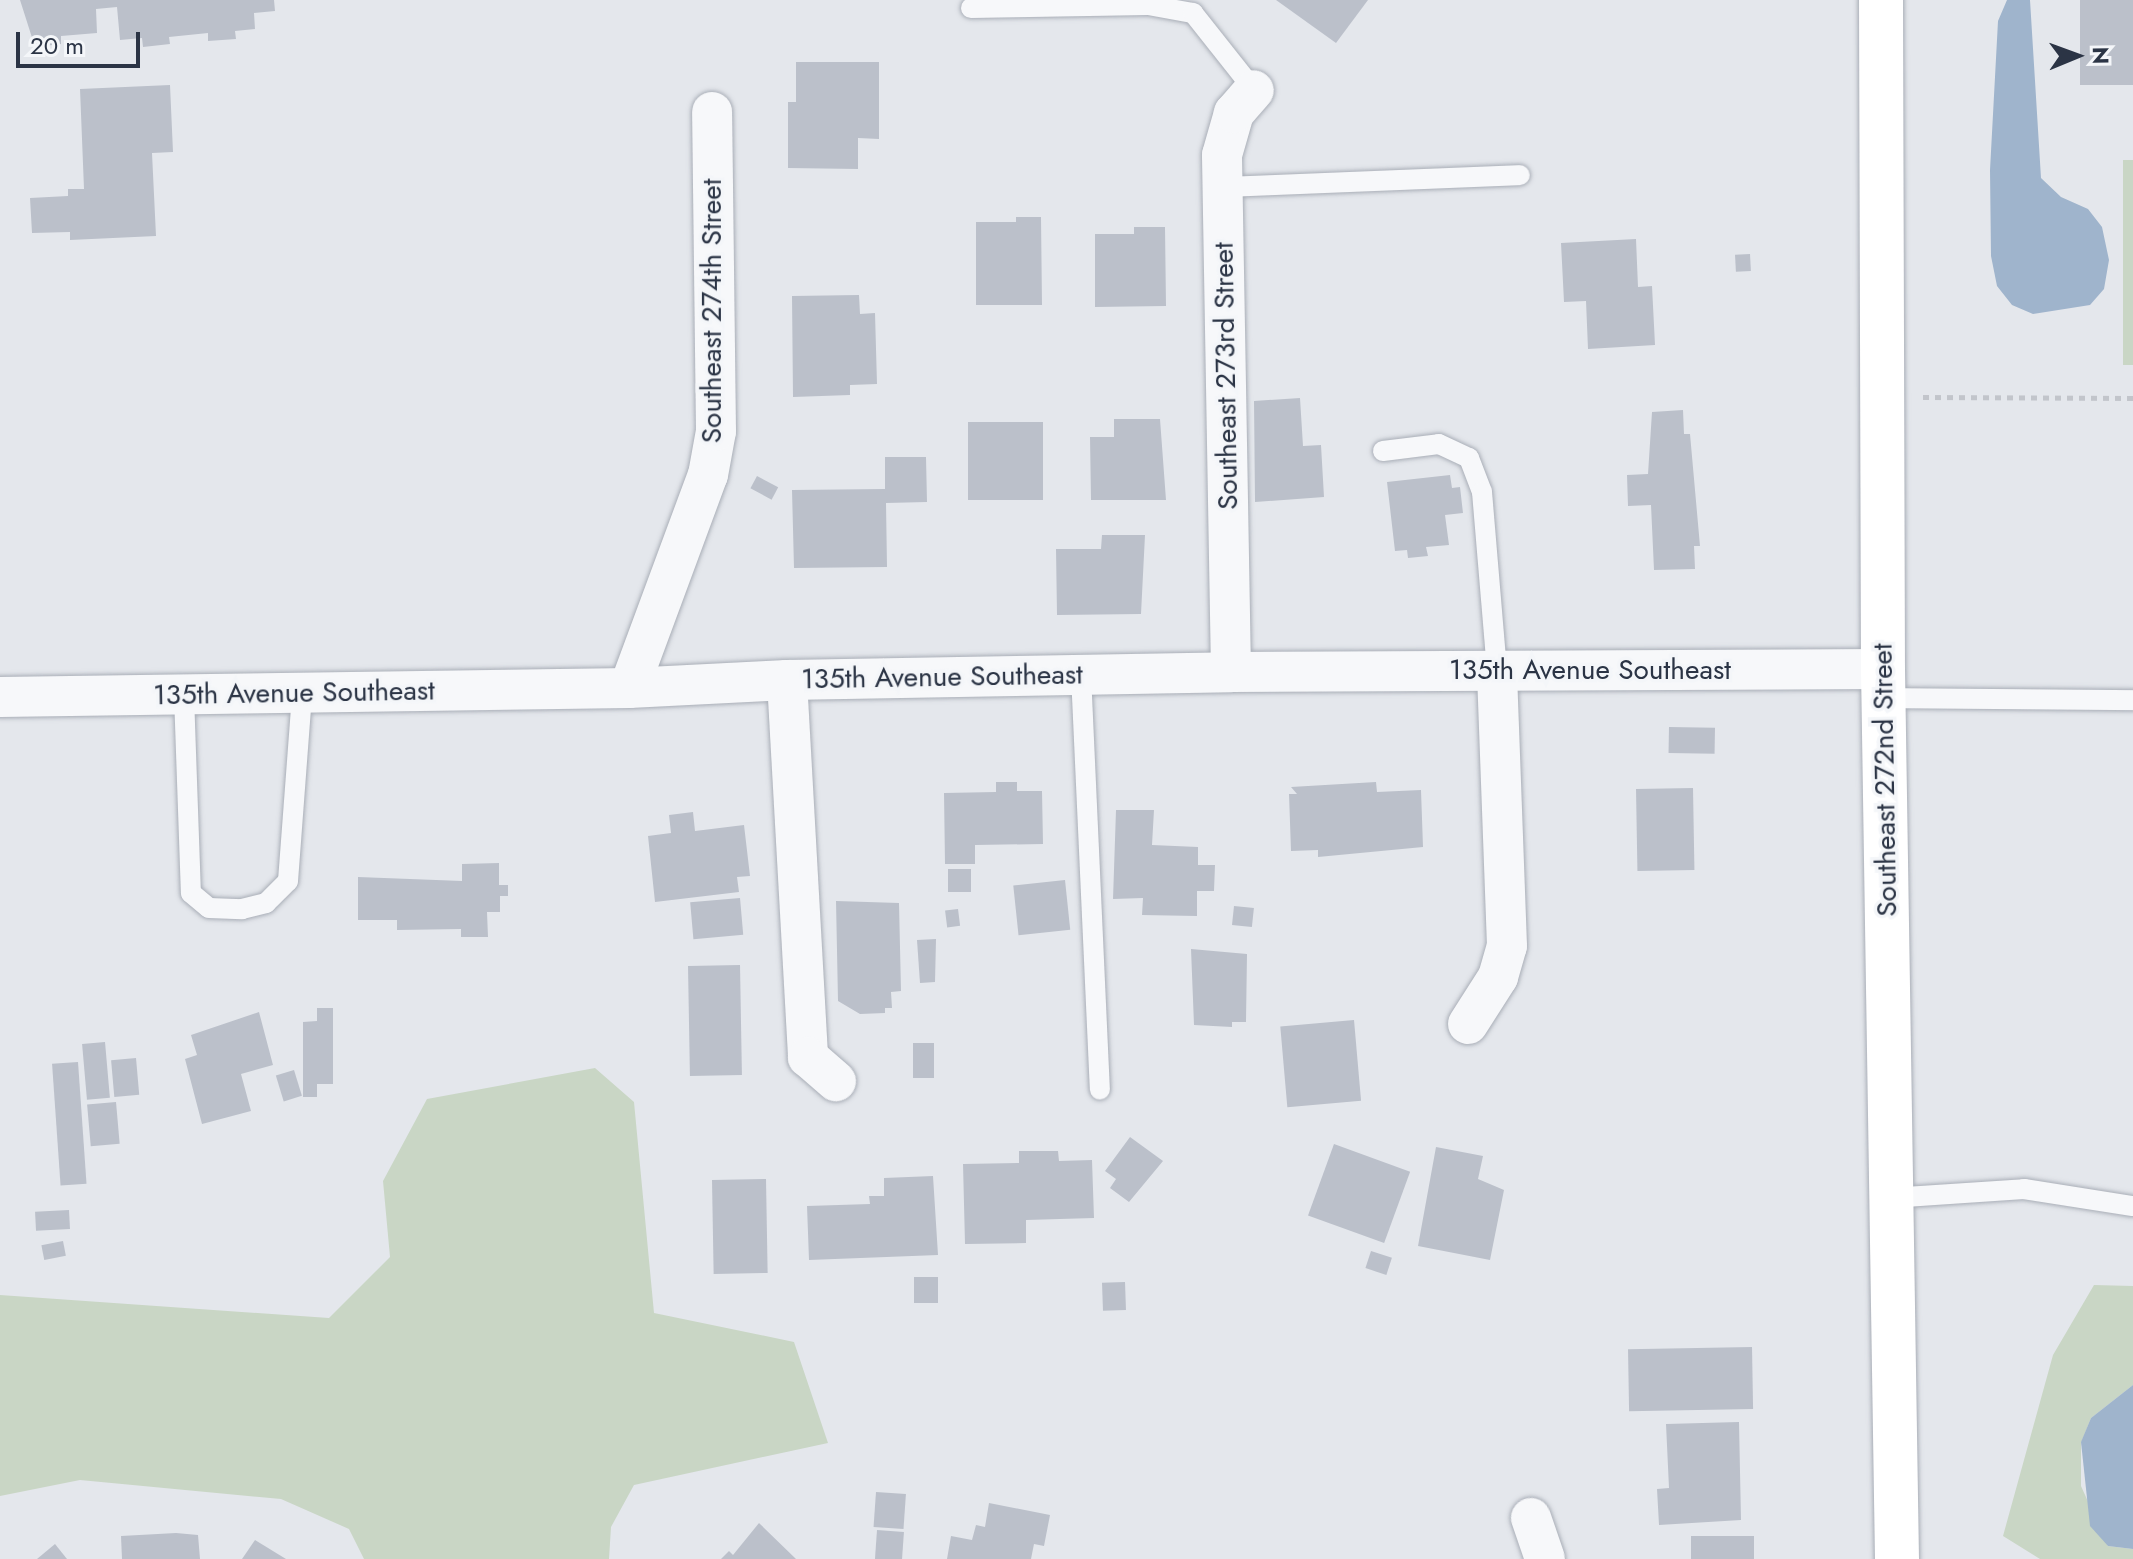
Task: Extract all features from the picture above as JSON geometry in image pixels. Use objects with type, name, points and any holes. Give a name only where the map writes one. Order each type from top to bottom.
[{"type":"main road","name":"Southeast 272nd Street","points":[[1881,0],[1884,684],[1897,1559]]},
{"type":"street","name":"Southeast 273rd Street","points":[[1231,672],[1222,155],[1234,113],[1254,90]]},
{"type":"street","name":"Southeast 274th Street","points":[[629,688],[708,475],[716,431],[712,112]]},
{"type":"street","name":"135th Avenue Southeast","points":[[0,697],[629,688],[787,680],[1231,672],[1497,671],[1884,684]]},
{"type":"street","points":[[1468,1024],[1498,977],[1507,946],[1497,671]]},
{"type":"street","points":[[787,680],[808,1057],[836,1081]]},
{"type":"street","points":[[1531,1518],[1545,1559]]},
{"type":"lane","points":[[971,8],[1148,5],[1193,13],[1254,90]]},
{"type":"lane","points":[[1223,187],[1520,175]]},
{"type":"lane","points":[[1383,451],[1439,444],[1469,458],[1482,492],[1497,671]]},
{"type":"lane","points":[[1081,674],[1100,1090]]},
{"type":"lane","points":[[1884,684],[2133,700]]},
{"type":"lane","points":[[184,695],[191,893],[209,908],[242,909],[266,903],[288,881],[302,693]]},
{"type":"lane","points":[[1890,1198],[2024,1189],[2133,1206]]},
{"type":"path","points":[[1882,397],[2133,398]]},
{"type":"green space","points":[[2123,160],[2133,160],[2133,365],[2123,365]]},
{"type":"green space","points":[[595,1068],[634,1102],[654,1313],[794,1342],[828,1443],[634,1485],[611,1527],[609,1559],[364,1559],[349,1529],[281,1499],[80,1480],[0,1496],[0,1295],[329,1318],[390,1257],[383,1181],[427,1099]]},
{"type":"green space","points":[[2094,1285],[2133,1286],[2133,1385],[2091,1418],[2081,1443],[2081,1486],[2108,1546],[2133,1549],[2133,1559],[2040,1559],[2003,1536],[2053,1355]]},
{"type":"water","points":[[2007,0],[2030,0],[2041,178],[2061,197],[2088,209],[2102,227],[2109,260],[2104,289],[2090,305],[2033,314],[2012,305],[1997,286],[1991,256],[1990,170],[1998,21]]},
{"type":"water","points":[[2133,1385],[2133,1549],[2108,1546],[2090,1526],[2081,1442],[2091,1418]]},
{"type":"building","points":[[20,0],[274,0],[275,11],[254,13],[255,29],[235,31],[236,39],[208,41],[208,33],[169,37],[170,44],[143,47],[142,38],[120,40],[117,7],[96,9],[97,33],[61,36],[61,44],[35,47]]},
{"type":"building","points":[[1276,0],[1368,0],[1336,43]]},
{"type":"building","points":[[2080,0],[2133,0],[2133,85],[2080,85]]},
{"type":"building","points":[[796,62],[879,62],[879,139],[858,138],[858,169],[788,168],[788,102],[796,102]]},
{"type":"building","points":[[170,85],[173,152],[152,153],[156,236],[70,240],[70,232],[32,233],[30,198],[68,196],[68,189],[84,189],[80,89]]},
{"type":"building","points":[[1016,217],[1041,217],[1042,305],[976,305],[976,222],[1016,222]]},
{"type":"building","points":[[1134,227],[1165,227],[1166,306],[1095,307],[1095,234],[1134,234]]},
{"type":"building","points":[[1636,239],[1638,287],[1652,286],[1655,345],[1588,349],[1586,301],[1564,302],[1561,243]]},
{"type":"building","points":[[1750,254],[1751,271],[1736,272],[1735,255]]},
{"type":"building","points":[[859,295],[860,314],[875,313],[877,384],[850,385],[850,395],[793,397],[792,296]]},
{"type":"building","points":[[1300,398],[1303,446],[1321,445],[1324,497],[1255,502],[1254,401]]},
{"type":"building","points":[[1683,410],[1684,434],[1690,434],[1700,546],[1694,546],[1695,569],[1654,570],[1651,505],[1628,506],[1627,475],[1648,474],[1652,412]]},
{"type":"building","points":[[1114,419],[1160,419],[1166,500],[1091,500],[1090,437],[1114,437]]},
{"type":"building","points":[[968,422],[1043,422],[1043,500],[968,500]]},
{"type":"building","points":[[885,457],[926,457],[927,502],[886,503],[887,567],[794,568],[792,490],[885,489]]},
{"type":"building","points":[[1450,475],[1452,488],[1460,487],[1463,513],[1445,515],[1449,545],[1426,547],[1428,556],[1408,558],[1407,550],[1395,551],[1387,482]]},
{"type":"building","points":[[757,476],[778,487],[772,500],[750,488]]},
{"type":"building","points":[[1102,535],[1145,535],[1141,614],[1057,615],[1056,549],[1101,549]]},
{"type":"building","points":[[1669,727],[1715,728],[1715,754],[1669,753]]},
{"type":"building","points":[[996,782],[1017,782],[1017,791],[1042,791],[1043,844],[975,845],[975,864],[945,864],[944,793],[996,792]]},
{"type":"building","points":[[1376,782],[1377,792],[1421,790],[1423,847],[1318,857],[1318,850],[1291,851],[1289,794],[1297,794],[1291,787]]},
{"type":"building","points":[[1693,788],[1694,870],[1637,871],[1636,789]]},
{"type":"building","points":[[1116,810],[1154,810],[1152,845],[1198,847],[1198,865],[1215,865],[1214,891],[1197,891],[1197,916],[1142,915],[1143,898],[1113,899]]},
{"type":"building","points":[[693,812],[695,831],[744,825],[750,876],[737,877],[739,892],[655,902],[648,836],[671,833],[669,815]]},
{"type":"building","points":[[499,863],[499,885],[508,885],[508,896],[500,896],[500,912],[487,912],[488,937],[461,937],[461,929],[397,930],[397,920],[358,920],[358,877],[462,881],[462,864]]},
{"type":"building","points":[[948,869],[971,869],[971,892],[948,892]]},
{"type":"building","points":[[1065,880],[1070,930],[1019,935],[1013,885]]},
{"type":"building","points":[[740,898],[743,935],[693,939],[690,902]]},
{"type":"building","points":[[836,901],[899,903],[901,991],[891,992],[892,1008],[885,1008],[885,1013],[860,1014],[838,1001]]},
{"type":"building","points":[[1234,906],[1254,908],[1252,927],[1232,925]]},
{"type":"building","points":[[958,909],[960,926],[947,927],[945,911]]},
{"type":"building","points":[[936,939],[935,982],[920,983],[917,940]]},
{"type":"building","points":[[1191,949],[1247,954],[1246,1022],[1232,1022],[1232,1027],[1194,1025]]},
{"type":"building","points":[[740,965],[742,1075],[690,1076],[688,966]]},
{"type":"building","points":[[317,1008],[333,1008],[333,1084],[317,1084],[317,1097],[303,1097],[303,1022],[317,1021]]},
{"type":"building","points":[[259,1012],[273,1065],[241,1074],[251,1111],[202,1124],[185,1059],[197,1055],[191,1035]]},
{"type":"building","points":[[1354,1020],[1361,1101],[1287,1107],[1280,1026]]},
{"type":"building","points":[[105,1042],[110,1098],[87,1100],[82,1044]]},
{"type":"building","points":[[913,1043],[934,1043],[934,1078],[913,1078]]},
{"type":"building","points":[[136,1058],[139,1095],[114,1097],[111,1060]]},
{"type":"building","points":[[78,1062],[87,1184],[61,1186],[52,1064]]},
{"type":"building","points":[[294,1070],[302,1096],[284,1101],[276,1076]]},
{"type":"building","points":[[116,1102],[120,1144],[91,1146],[87,1105]]},
{"type":"building","points":[[1130,1137],[1163,1161],[1129,1202],[1110,1188],[1116,1179],[1105,1171]]},
{"type":"building","points":[[1334,1144],[1410,1172],[1384,1243],[1308,1215]]},
{"type":"building","points":[[1436,1147],[1483,1156],[1478,1179],[1504,1190],[1490,1260],[1418,1246]]},
{"type":"building","points":[[1019,1151],[1058,1151],[1059,1161],[1092,1160],[1094,1218],[1026,1220],[1026,1243],[965,1244],[963,1164],[1019,1163]]},
{"type":"building","points":[[933,1176],[938,1255],[809,1260],[807,1206],[870,1204],[869,1196],[884,1196],[884,1178]]},
{"type":"building","points":[[766,1179],[768,1273],[714,1274],[712,1180]]},
{"type":"building","points":[[69,1210],[70,1229],[36,1231],[35,1212]]},
{"type":"building","points":[[63,1241],[66,1256],[44,1260],[41,1245]]},
{"type":"building","points":[[1371,1251],[1392,1258],[1386,1275],[1365,1268]]},
{"type":"building","points":[[914,1277],[938,1277],[938,1303],[914,1303]]},
{"type":"building","points":[[1125,1282],[1126,1310],[1103,1311],[1102,1283]]},
{"type":"building","points":[[1752,1347],[1753,1409],[1629,1411],[1628,1349]]},
{"type":"building","points":[[1739,1422],[1741,1520],[1659,1525],[1657,1489],[1669,1488],[1666,1424]]},
{"type":"building","points":[[876,1492],[906,1494],[903,1529],[874,1527]]},
{"type":"building","points":[[989,1503],[1050,1515],[1044,1546],[1034,1544],[1031,1559],[947,1559],[951,1536],[972,1540],[976,1525],[985,1527]]},
{"type":"building","points":[[759,1523],[796,1559],[721,1559],[729,1551],[733,1555]]},
{"type":"building","points":[[877,1530],[904,1532],[902,1559],[875,1559]]},
{"type":"building","points":[[198,1535],[200,1559],[122,1559],[121,1536]]},
{"type":"building","points":[[1691,1536],[1754,1536],[1754,1559],[1691,1559]]},
{"type":"building","points":[[255,1540],[286,1559],[242,1559]]},
{"type":"building","points":[[55,1544],[67,1559],[37,1559]]}]
